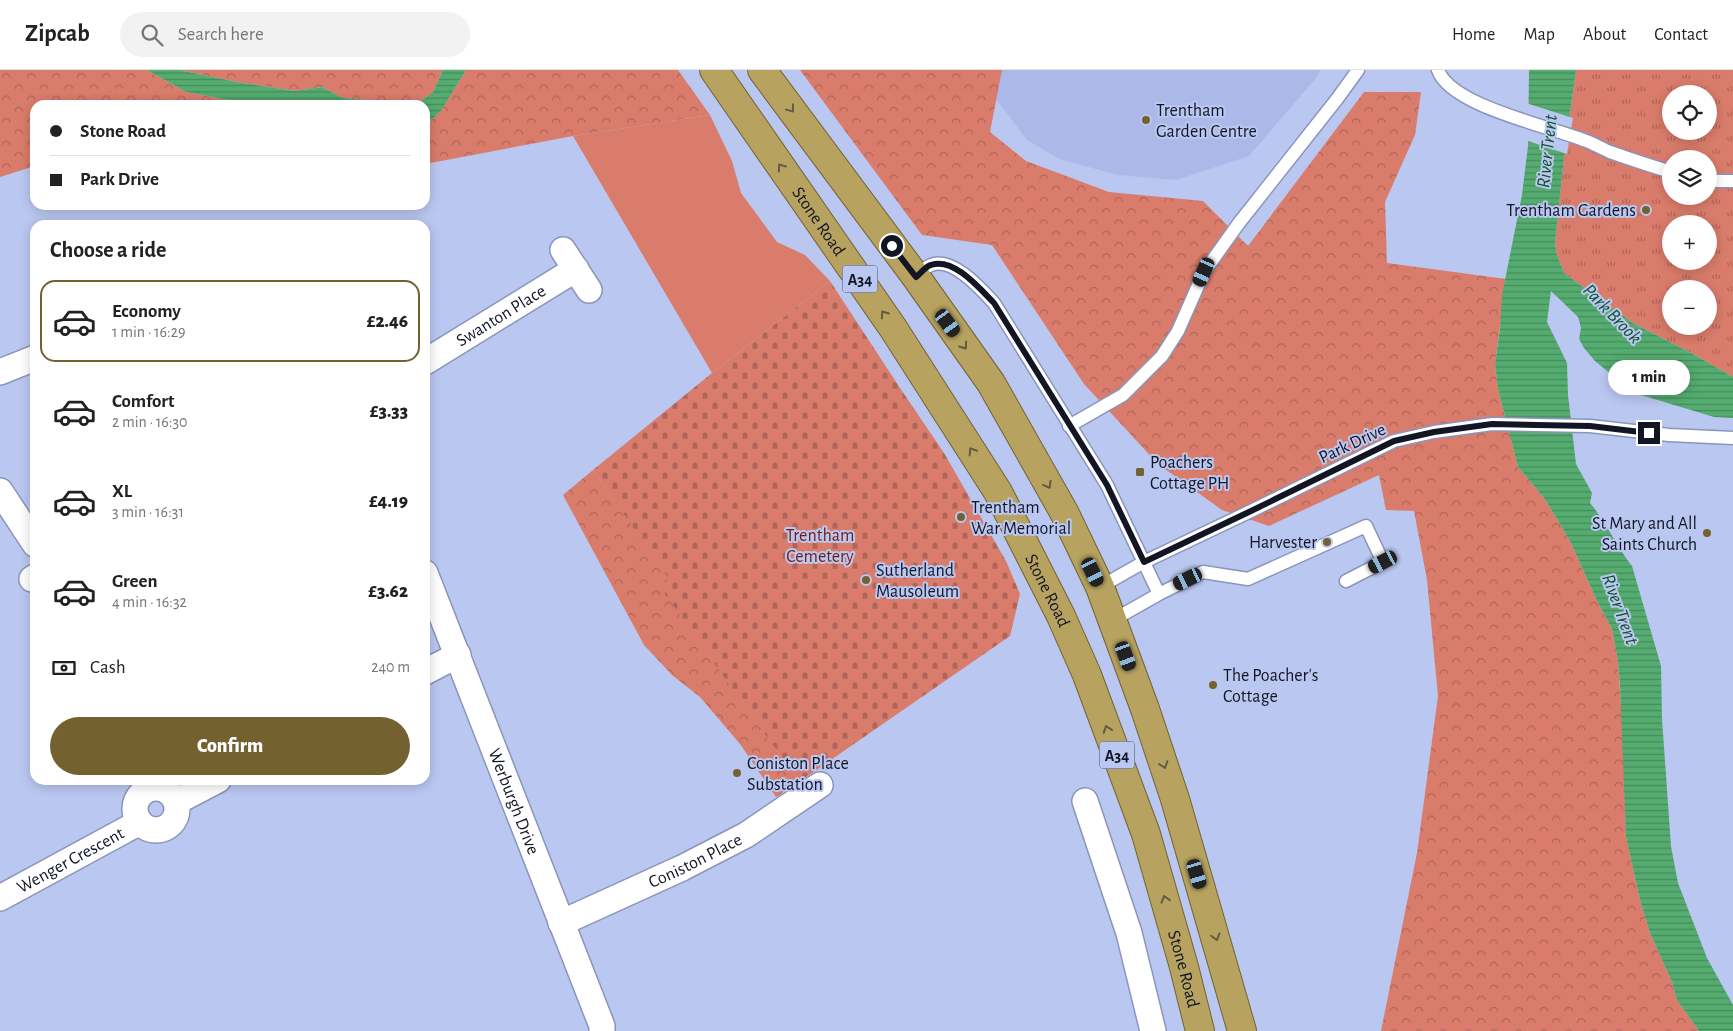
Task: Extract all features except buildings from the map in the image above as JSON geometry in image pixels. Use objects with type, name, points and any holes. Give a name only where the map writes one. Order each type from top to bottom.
[{"type":"highway","name":"Stone Road","points":[[714,70],[894,328],[998,492],[1061,616],[1087,675],[1146,834],[1200,1031]]},
{"type":"highway","name":"A34","points":[[762,70],[916,277],[991,383],[1064,514],[1100,587],[1145,709],[1175,799],[1242,1031]]},
{"type":"street","name":"Swanton Place","points":[[430,358],[569,259],[589,290]]},
{"type":"street","points":[[0,372],[30,360]]},
{"type":"street","points":[[0,491],[30,536]]},
{"type":"street","name":"Werburgh Drive","points":[[430,585],[602,1026],[602,1031]]},
{"type":"street","points":[[430,669],[458,655]]},
{"type":"street","name":"Wenger Crescent","points":[[0,898],[140,822],[146,827],[153,829],[162,829],[168,826],[176,817],[176,802],[208,785]]},
{"type":"street","name":"Coniston Place","points":[[561,923],[682,868],[746,835],[820,785]]},
{"type":"street","points":[[1085,801],[1128,934],[1153,1031]]},
{"type":"lane","points":[[1069,426],[1123,395],[1162,356],[1178,331],[1204,272],[1239,223],[1338,99],[1358,70]]},
{"type":"lane","points":[[1438,70],[1440,76],[1456,91],[1501,113],[1589,142],[1608,151],[1662,169]]},
{"type":"lane","points":[[1717,181],[1733,181]]},
{"type":"lane","points":[[916,277],[931,265],[946,264],[970,278],[994,303],[1107,485],[1159,594]]},
{"type":"lane","name":"Park Drive","points":[[1100,587],[1144,562],[1394,441],[1434,432],[1492,424],[1590,426],[1668,435],[1733,438]]},
{"type":"lane","points":[[1113,620],[1203,572],[1248,579],[1366,526],[1383,562],[1346,580]]},
{"type":"shaded area","name":"Trentham Garden Centre","points":[[1002,70],[1320,70],[1316,78],[1249,156],[1176,180],[1118,175],[1059,159],[1027,140],[996,99]]},
{"type":"green space","points":[[0,70],[147,70],[186,92],[228,100],[30,100],[30,168],[0,177]]},
{"type":"green space","points":[[179,70],[443,70],[433,92],[422,100],[343,98],[322,87],[295,91]]},
{"type":"green space","points":[[466,70],[678,70],[710,115],[573,136],[430,163],[430,121],[441,111]]},
{"type":"green space","points":[[800,70],[1002,70],[990,132],[1026,161],[1109,192],[1203,201],[1248,246],[1364,92],[1421,92],[1415,135],[1385,202],[1387,263],[1506,279],[1495,364],[1498,389],[1518,467],[1544,498],[1571,543],[1612,629],[1618,661],[1623,737],[1626,837],[1640,900],[1650,933],[1672,982],[1677,1000],[1699,1031],[1381,1031],[1417,853],[1438,696],[1427,580],[1414,511],[1386,510],[1379,475],[1269,526],[1222,510],[1158,464],[1084,384],[992,245],[922,235]]},
{"type":"green space","name":"Trentham Gardens","points":[[1576,70],[1733,70],[1733,377],[1633,323],[1564,273],[1557,255],[1555,243]]},
{"type":"green space","points":[[710,115],[732,161],[741,193],[777,242],[805,255],[830,281],[712,373],[573,136]]},
{"type":"green space","name":"Trentham Cemetery","points":[[830,281],[944,453],[1006,561],[1020,594],[1010,636],[799,782],[660,587],[669,579],[593,470],[712,373]]},
{"type":"green space","points":[[593,470],[670,579],[661,587],[799,782],[776,797],[740,744],[700,697],[672,675],[644,645],[563,495]]},
{"type":"water","points":[[147,70],[179,70],[295,91],[322,87],[343,98],[368,100],[228,100],[186,92]]},
{"type":"water","points":[[443,70],[466,70],[441,111],[430,121],[430,100],[422,100],[433,92]]},
{"type":"water","points":[[1529,70],[1576,70],[1555,243],[1557,255],[1564,273],[1633,323],[1733,377],[1733,418],[1714,417],[1641,395],[1618,380],[1595,361],[1579,339],[1581,328],[1578,317],[1551,291],[1547,322],[1567,363],[1568,395],[1576,464],[1592,493],[1590,503],[1632,566],[1661,666],[1662,719],[1671,846],[1678,883],[1707,958],[1733,1005],[1733,1031],[1699,1031],[1677,1000],[1672,982],[1650,933],[1640,900],[1626,837],[1620,686],[1612,629],[1571,543],[1544,498],[1518,467],[1498,389],[1495,364],[1502,295],[1522,195],[1528,146]]},
{"type":"pier","points":[[1526,103],[1573,118],[1567,154],[1525,140]]},
{"type":"place","name":"Trentham Garden Centre","points":[[1146,120]]},
{"type":"place","name":"Trentham Gardens","points":[[1646,210]]},
{"type":"place","name":"Poachers Cottage PH","points":[[1140,472]]},
{"type":"place","name":"Trentham War Memorial","points":[[961,517]]},
{"type":"place","name":"St Mary and All Saints Church","points":[[1707,533]]},
{"type":"place","name":"Harvester","points":[[1327,542]]},
{"type":"place","name":"Sutherland Mausoleum","points":[[866,580]]},
{"type":"place","name":"The Poacher's Cottage","points":[[1213,685]]},
{"type":"place","name":"Coniston Place Substation","points":[[737,773]]},
{"type":"route","points":[[892,246],[916,277],[931,265],[946,264],[970,278],[994,303],[1107,485],[1144,562],[1394,441],[1434,432],[1492,424],[1590,426],[1649,433]]},
{"type":"water label","name":"River Trent","points":[[1546,151]]},
{"type":"water label","name":"Park Brook","points":[[1613,313]]},
{"type":"water label","name":"River Trent","points":[[1621,609]]}]
